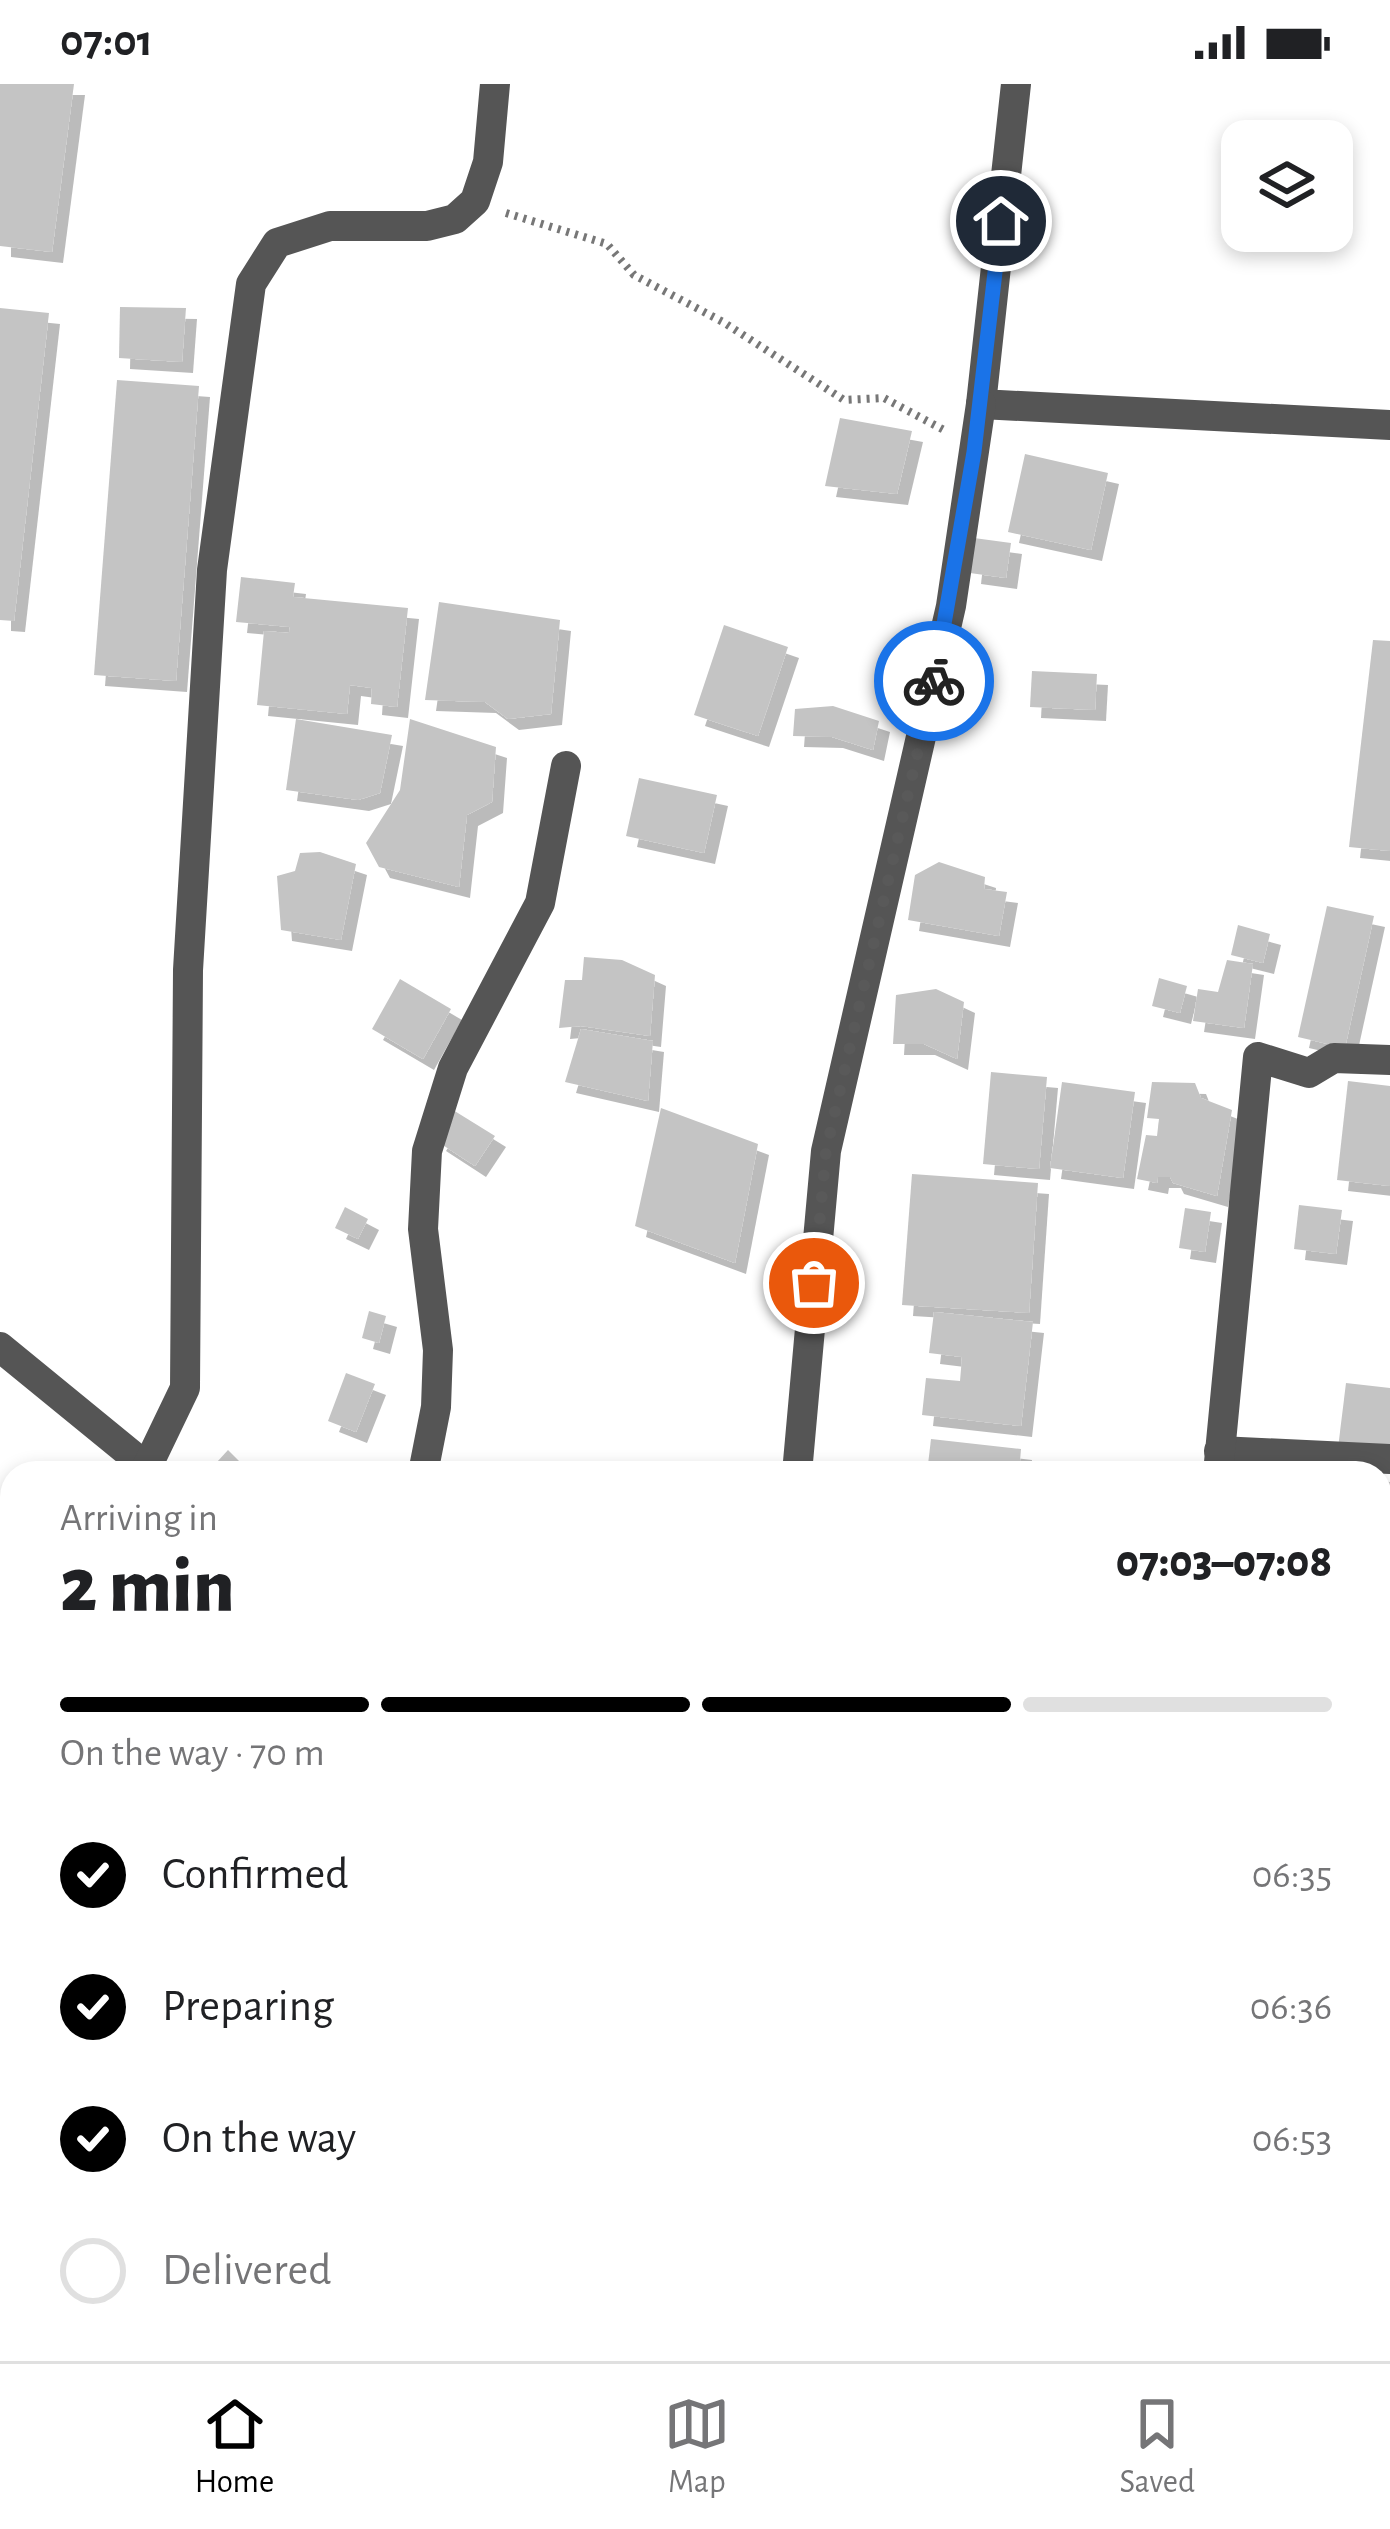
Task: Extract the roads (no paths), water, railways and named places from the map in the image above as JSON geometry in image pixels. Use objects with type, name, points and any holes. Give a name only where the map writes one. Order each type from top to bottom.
[{"type":"street","points":[[154,1461],[184,1388],[188,970],[212,570],[251,284],[277,243],[330,226],[427,226],[455,219],[475,202],[488,162],[495,84]]},
{"type":"street","points":[[798,1461],[826,1151],[951,606],[981,404],[1016,84]]},
{"type":"street","points":[[981,404],[1390,425]]},
{"type":"street","points":[[425,1461],[436,1407],[438,1350],[423,1229],[427,1151],[453,1069],[540,903],[566,766]]},
{"type":"street","points":[[1218,1461],[1258,1057],[1310,1073],[1334,1058],[1390,1060]]},
{"type":"street","points":[[0,1347],[139,1461]]},
{"type":"street","points":[[1275,1461],[1390,1459]]}]
